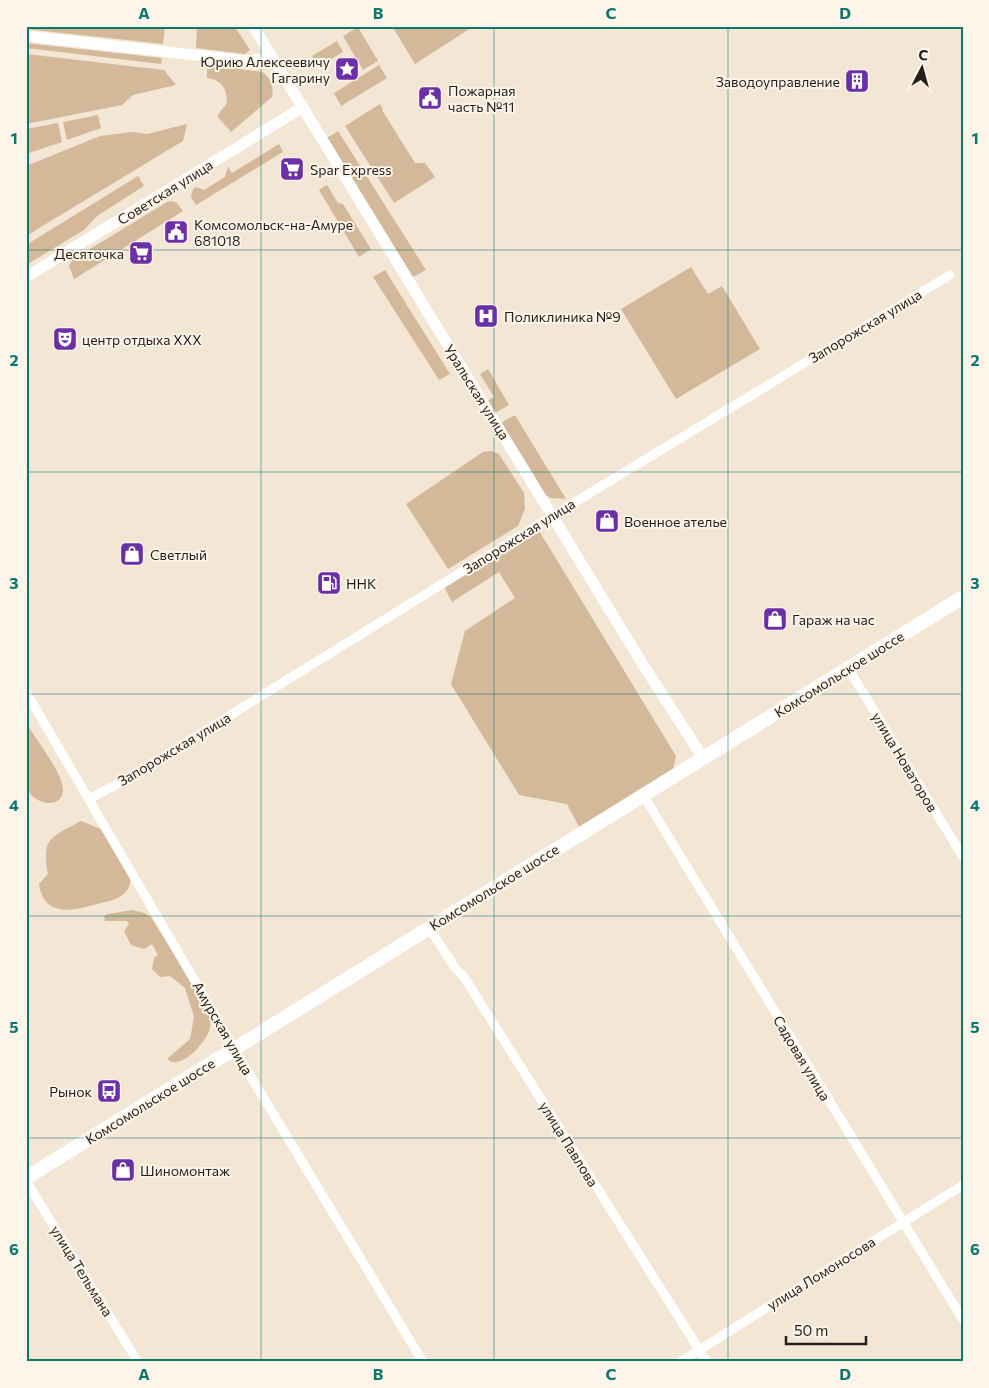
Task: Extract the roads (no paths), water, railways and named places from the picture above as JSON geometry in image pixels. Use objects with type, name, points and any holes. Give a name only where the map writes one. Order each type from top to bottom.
[{"type":"main road","name":"Комсомольское шоссе","points":[[26,1179],[963,597]]},
{"type":"street","name":"Уральская улица","points":[[253,26],[552,516],[703,758]]},
{"type":"street","points":[[26,36],[248,61],[272,57]]},
{"type":"street","name":"Советская улица","points":[[26,277],[303,107]]},
{"type":"street","name":"Запорожская улица","points":[[89,799],[127,779],[552,516],[950,275]]},
{"type":"street","name":"улица Новаторов","points":[[848,668],[963,857]]},
{"type":"street","name":"Амурская улица","points":[[26,692],[235,1048],[423,1362]]},
{"type":"street","name":"Садовая улица","points":[[643,795],[963,1320]]},
{"type":"street","name":"улица Павлова","points":[[429,928],[456,970],[464,977],[707,1362]]},
{"type":"street","name":"улица Тельмана","points":[[26,1179],[138,1362]]},
{"type":"street","name":"улица Ломоносова","points":[[680,1362],[963,1185]]},
{"type":"place","name":"Юрию Алексеевичу Гагарину","points":[[347,69]]},
{"type":"place","name":"Заводоуправление","points":[[857,81]]},
{"type":"place","name":"Пожарная часть №11","points":[[430,98]]},
{"type":"place","name":"Spar Express","points":[[292,169]]},
{"type":"place","name":"Комсомольск-на-Амуре 681018","points":[[176,232]]},
{"type":"place","name":"Десяточка","points":[[141,253]]},
{"type":"place","name":"Поликлиника №9","points":[[486,316]]},
{"type":"place","name":"центр отдыха ХХХ","points":[[65,339]]},
{"type":"place","name":"Военное ателье","points":[[607,521]]},
{"type":"place","name":"Светлый","points":[[132,554]]},
{"type":"place","name":"ННК","points":[[329,583]]},
{"type":"place","name":"Гараж на час","points":[[775,619]]},
{"type":"place","name":"Рынок","points":[[109,1091]]},
{"type":"place","name":"Шиномонтаж","points":[[123,1170]]}]
